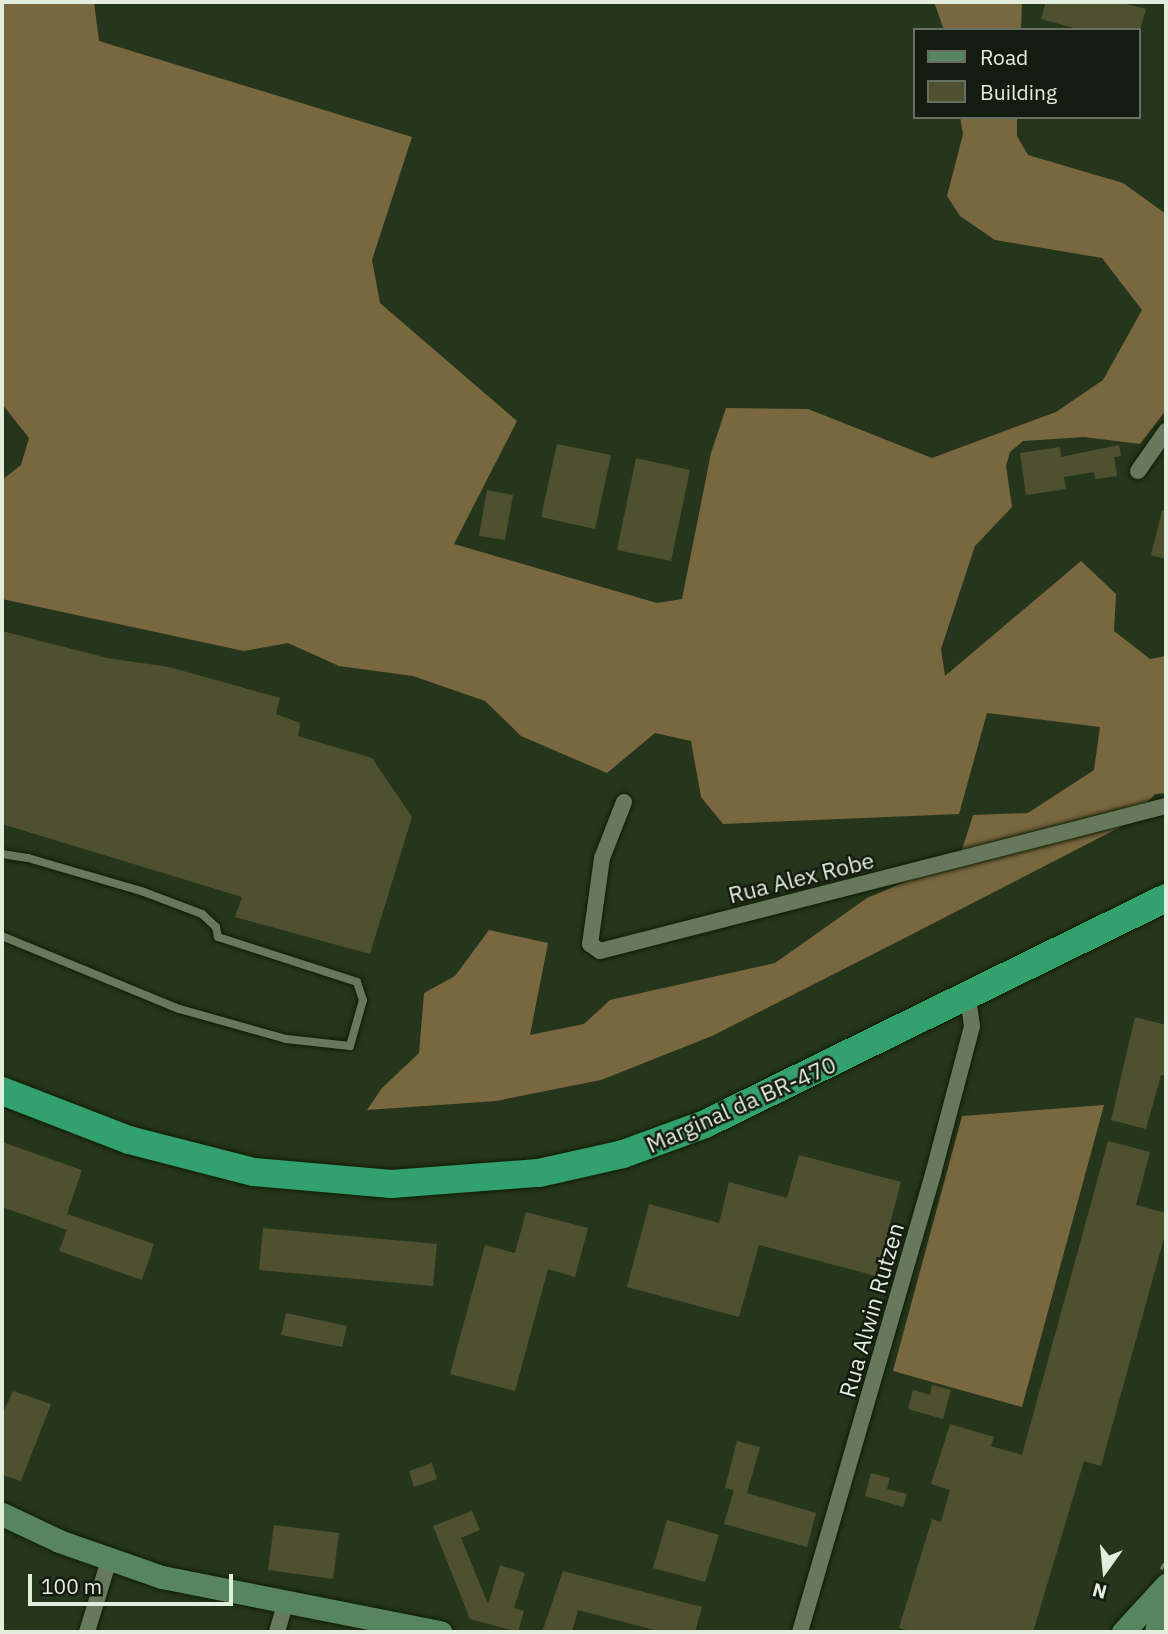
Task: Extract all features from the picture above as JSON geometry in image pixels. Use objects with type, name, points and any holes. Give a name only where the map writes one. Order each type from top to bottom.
[{"type":"highway","name":"Marginal da BR-470","points":[[2,1091],[129,1140],[209,1163],[297,1179],[436,1184],[539,1173],[623,1154],[705,1124],[968,998],[1166,898]]},
{"type":"highway","points":[[2,1070],[129,1140]]},
{"type":"main road","points":[[2,1514],[109,1560],[285,1604],[441,1632]]},
{"type":"main road","points":[[1123,1632],[1166,1586]]},
{"type":"main road","points":[[1156,1632],[1166,1586]]},
{"type":"street","points":[[1138,471],[1166,430]]},
{"type":"street","name":"Rua Alex Robe","points":[[624,802],[602,858],[590,944],[600,951],[1166,806]]},
{"type":"street","name":"Rua Alwin Rutzen","points":[[800,1632],[933,1174],[972,1026],[968,998]]},
{"type":"street","points":[[87,1632],[109,1560]]},
{"type":"street","points":[[276,1632],[285,1604]]},
{"type":"lane","points":[[2,854],[28,858],[144,892],[202,914],[216,928],[218,937],[357,982],[363,1000],[350,1046],[286,1039],[179,1009],[2,936]]},
{"type":"shaded area","points":[[2,2],[94,2],[99,41],[412,137],[372,260],[380,303],[517,421],[454,544],[657,603],[682,599],[711,453],[726,408],[808,409],[932,458],[1056,412],[1103,380],[1142,310],[1102,258],[995,240],[960,216],[947,196],[963,134],[960,119],[1017,119],[1017,136],[1028,155],[1123,183],[1166,214],[1166,410],[1140,444],[1084,437],[1023,441],[1010,452],[1006,466],[1012,507],[975,546],[941,649],[945,676],[1081,561],[1116,594],[1114,631],[1150,659],[1166,656],[1166,793],[1155,794],[1128,823],[712,1036],[601,1080],[496,1101],[367,1110],[382,1088],[419,1053],[424,993],[455,976],[489,930],[548,943],[530,1035],[584,1024],[610,1000],[775,963],[867,898],[959,859],[973,815],[1028,813],[1094,770],[1100,727],[987,713],[959,814],[723,824],[701,797],[691,741],[655,733],[607,773],[521,736],[485,701],[413,676],[339,666],[288,643],[244,651],[2,599],[2,480],[21,465],[29,438],[2,404]]},
{"type":"shaded area","points":[[934,2],[1022,2],[1021,28],[943,28]]},
{"type":"shaded area","points":[[1104,1105],[1022,1407],[893,1371],[962,1116]]},
{"type":"building","points":[[1046,2],[1119,2],[1146,9],[1140,30],[1074,28],[1041,19]]},
{"type":"building","points":[[557,444],[611,455],[595,529],[541,517]]},
{"type":"building","points":[[1119,445],[1121,456],[1114,457],[1117,476],[1095,479],[1094,472],[1064,477],[1066,489],[1026,495],[1020,453],[1060,447],[1061,457]]},
{"type":"building","points":[[636,458],[690,470],[671,561],[617,550]]},
{"type":"building","points":[[487,490],[513,495],[505,540],[479,536]]},
{"type":"building","points":[[1162,511],[1166,511],[1166,559],[1151,555]]},
{"type":"building","points":[[2,631],[107,658],[169,667],[280,698],[276,714],[300,723],[298,736],[372,758],[412,817],[370,954],[235,917],[242,897],[2,824]]},
{"type":"building","points":[[1135,1017],[1166,1025],[1166,1076],[1161,1075],[1146,1129],[1111,1120]]},
{"type":"building","points":[[1108,1141],[1150,1152],[1136,1205],[1166,1213],[1166,1231],[1101,1466],[1084,1461],[1033,1632],[914,1632],[899,1628],[932,1519],[941,1522],[950,1490],[931,1484],[950,1424],[994,1437],[991,1446],[1022,1455]]},
{"type":"building","points":[[2,1142],[82,1170],[67,1214],[154,1244],[142,1280],[59,1251],[67,1230],[2,1207]]},
{"type":"building","points":[[799,1155],[901,1182],[876,1276],[759,1245],[739,1317],[627,1287],[649,1204],[719,1223],[729,1182],[787,1198]]},
{"type":"building","points":[[526,1212],[588,1228],[575,1277],[548,1269],[515,1391],[450,1374],[485,1245],[515,1253]]},
{"type":"building","points":[[263,1228],[437,1244],[433,1286],[259,1270]]},
{"type":"building","points":[[286,1313],[347,1326],[342,1347],[281,1335]]},
{"type":"building","points":[[932,1385],[951,1390],[943,1419],[908,1409],[913,1390],[930,1395]]},
{"type":"building","points":[[13,1391],[51,1404],[21,1481],[2,1475],[2,1415]]},
{"type":"building","points":[[737,1441],[760,1447],[747,1493],[816,1513],[807,1547],[724,1524],[734,1490],[725,1488]]},
{"type":"building","points":[[432,1463],[437,1479],[414,1487],[409,1471]]},
{"type":"building","points":[[871,1473],[890,1478],[887,1489],[907,1494],[903,1507],[865,1496]]},
{"type":"building","points":[[472,1511],[480,1530],[461,1538],[488,1604],[500,1565],[525,1573],[514,1608],[524,1611],[518,1632],[470,1619],[433,1526]]},
{"type":"building","points":[[667,1520],[719,1535],[705,1582],[653,1568]]},
{"type":"building","points":[[274,1525],[339,1533],[333,1579],[268,1570]]},
{"type":"building","points":[[563,1571],[702,1607],[695,1632],[662,1632],[578,1610],[572,1632],[542,1632]]}]
